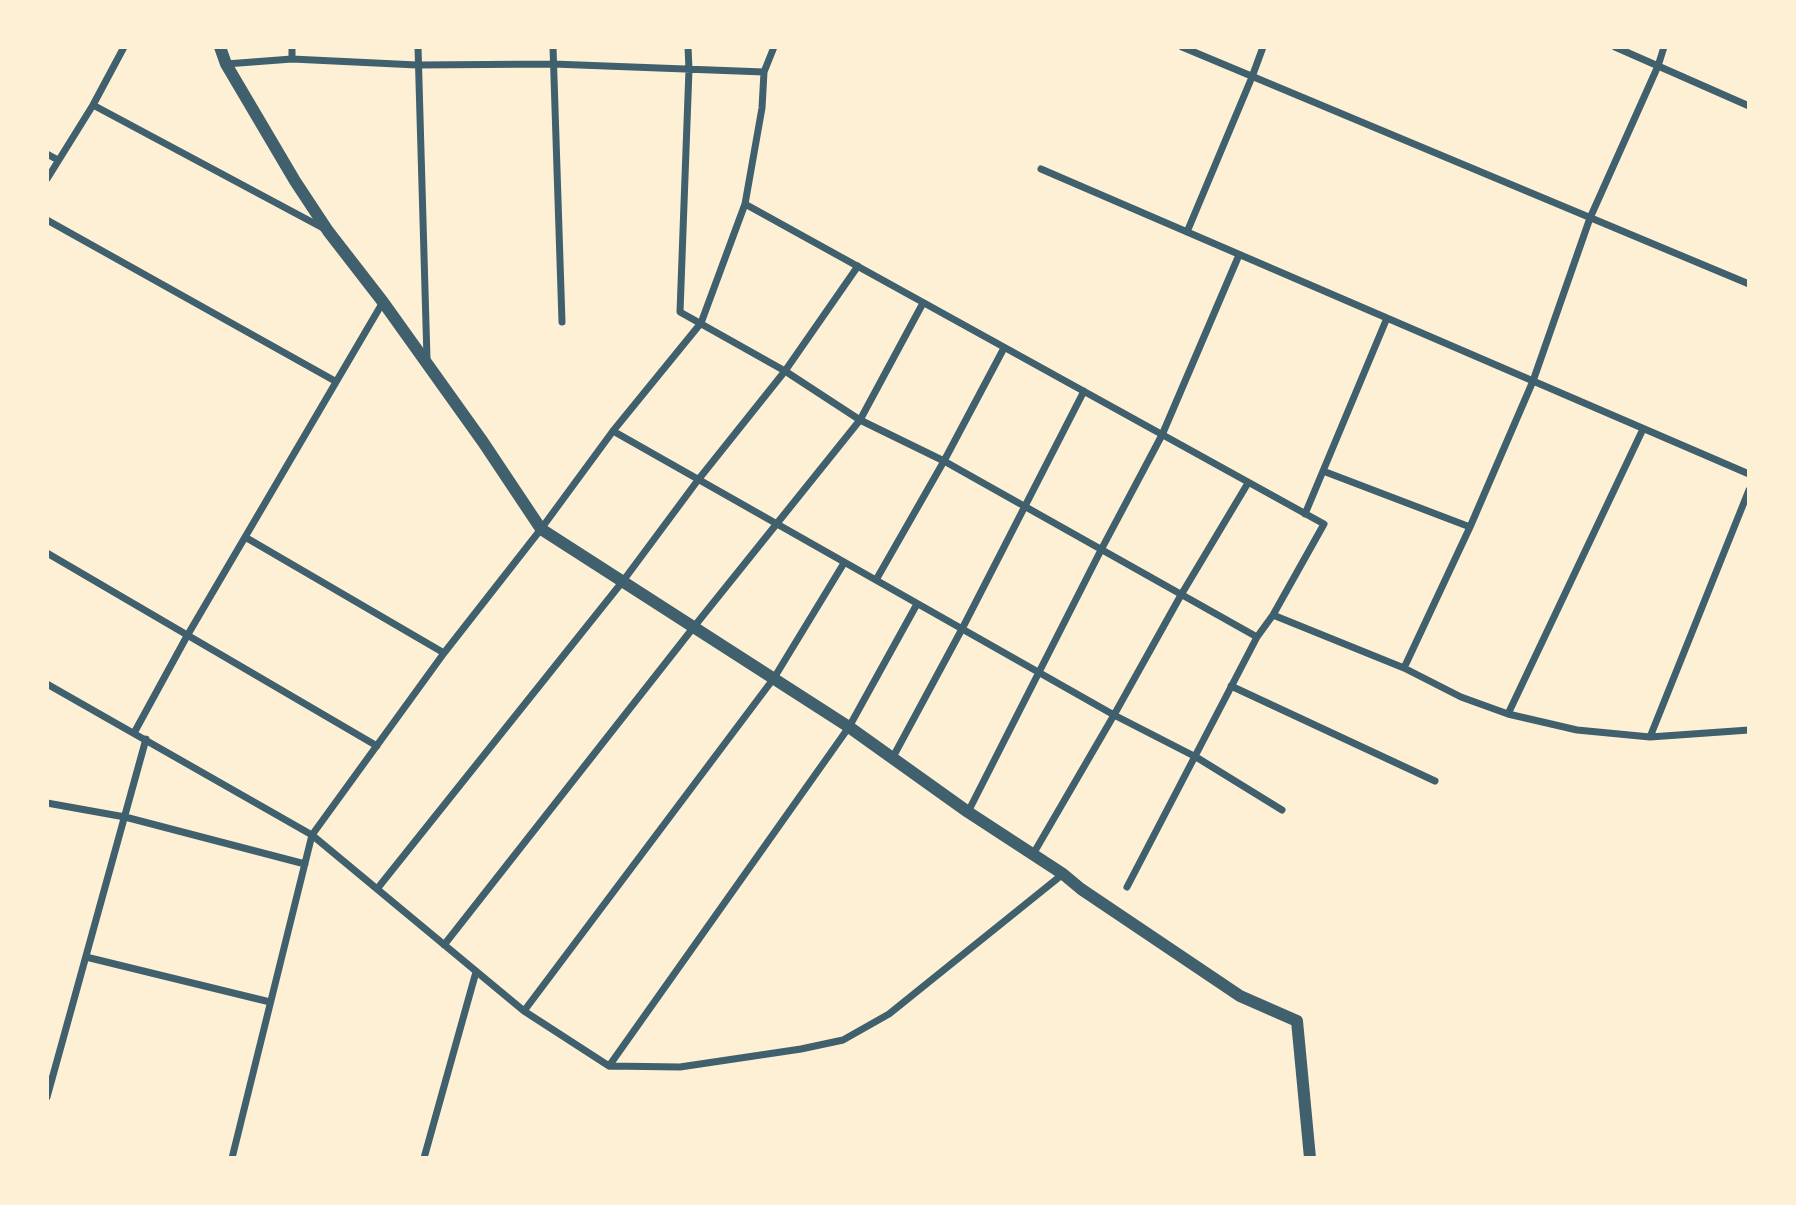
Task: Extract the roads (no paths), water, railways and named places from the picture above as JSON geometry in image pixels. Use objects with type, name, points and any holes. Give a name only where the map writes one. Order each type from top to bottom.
[{"type":"street","points":[[220,47],[226,64],[295,181],[328,231],[484,442],[541,529],[849,727],[968,812],[1240,996],[1297,1021],[1310,1158]]},
{"type":"street","points":[[292,47],[292,59]]},
{"type":"street","points":[[418,47],[427,363]]},
{"type":"street","points":[[553,47],[562,322]]},
{"type":"street","points":[[688,47],[680,312],[785,371],[860,420],[944,461],[1257,637]]},
{"type":"street","points":[[232,1158],[312,835],[444,653],[613,431],[701,323],[745,204],[762,108],[764,72],[774,47]]},
{"type":"street","points":[[1182,47],[1749,284]]},
{"type":"street","points":[[1187,232],[1263,47]]},
{"type":"street","points":[[1615,47],[1749,106]]},
{"type":"street","points":[[1404,668],[1470,527],[1533,381],[1590,218],[1664,47]]},
{"type":"street","points":[[47,179],[93,105],[121,48]]},
{"type":"street","points":[[226,64],[292,59],[417,65],[553,64],[764,72]]},
{"type":"street","points":[[93,105],[328,231]]},
{"type":"street","points":[[47,154],[58,160]]},
{"type":"street","points":[[1041,169],[1749,474]]},
{"type":"street","points":[[745,204],[1324,524],[1273,615],[1257,637],[1127,887]]},
{"type":"street","points":[[47,220],[335,381]]},
{"type":"street","points":[[968,812],[1162,435],[1238,255]]},
{"type":"street","points":[[377,889],[623,581],[698,480],[785,371],[858,266]]},
{"type":"street","points":[[134,733],[244,537],[383,302]]},
{"type":"street","points":[[444,945],[860,420],[923,303]]},
{"type":"street","points":[[1305,514],[1387,318]]},
{"type":"street","points":[[876,580],[1004,348]]},
{"type":"street","points":[[893,757],[1084,391]]},
{"type":"street","points":[[1508,714],[1643,429]]},
{"type":"street","points":[[613,431],[1114,715],[1196,757],[1282,810]]},
{"type":"street","points":[[1322,471],[1470,527]]},
{"type":"street","points":[[1032,856],[1248,483]]},
{"type":"street","points":[[1650,737],[1749,490]]},
{"type":"street","points":[[244,537],[444,653]]},
{"type":"street","points":[[47,553],[377,746]]},
{"type":"street","points":[[524,1011],[774,678],[844,562]]},
{"type":"street","points":[[609,1066],[849,727],[917,604]]},
{"type":"street","points":[[1273,615],[1404,668],[1461,697],[1508,714],[1577,730],[1650,737],[1749,730]]},
{"type":"street","points":[[47,684],[312,835],[524,1011],[609,1066],[680,1067],[843,1040],[888,1014],[1063,874]]},
{"type":"street","points":[[1231,686],[1435,781]]},
{"type":"street","points":[[47,1097],[146,739]]},
{"type":"street","points":[[47,803],[125,817],[304,864]]},
{"type":"street","points":[[86,957],[270,1002]]},
{"type":"street","points":[[424,1158],[476,972]]}]
